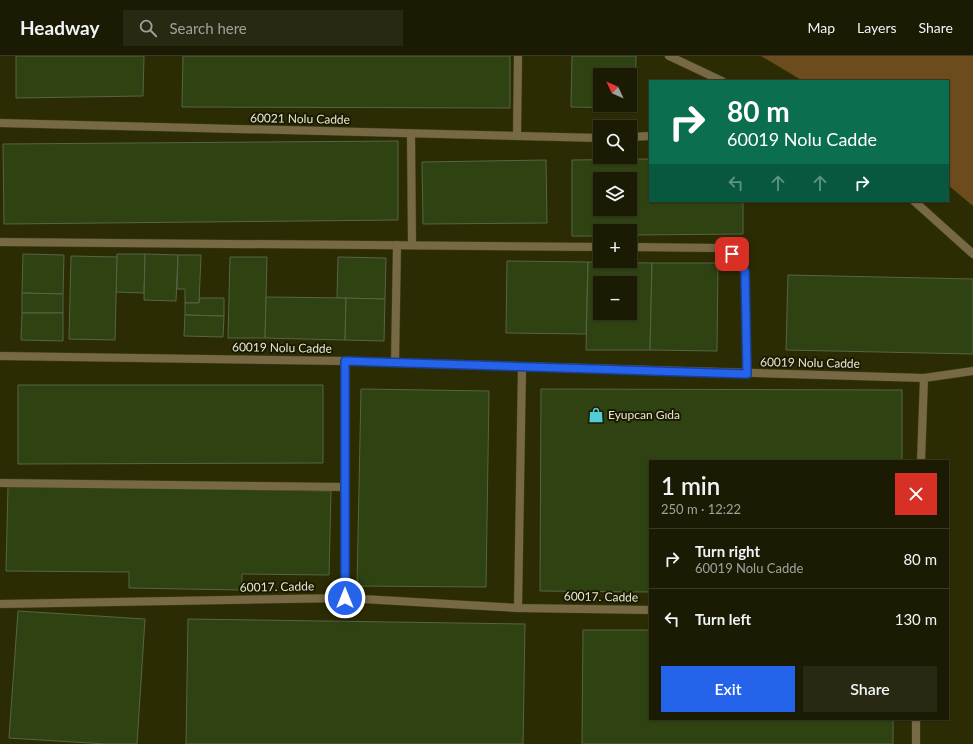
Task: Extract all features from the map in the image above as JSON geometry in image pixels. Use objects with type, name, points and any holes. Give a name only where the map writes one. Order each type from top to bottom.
[{"type":"street","points":[[517,136],[518,56]]},
{"type":"street","points":[[669,56],[720,80]]},
{"type":"street","name":"60021 Nolu Cadde","points":[[0,123],[593,138]]},
{"type":"street","points":[[411,134],[412,245]]},
{"type":"street","points":[[637,137],[649,136]]},
{"type":"street","points":[[915,202],[973,254]]},
{"type":"street","points":[[0,242],[593,247]]},
{"type":"street","points":[[395,363],[397,245]]},
{"type":"street","points":[[637,247],[718,248],[725,250],[737,259],[745,272],[747,374]]},
{"type":"street","name":"60019 Nolu Cadde","points":[[0,356],[345,361],[924,378],[973,371]]},
{"type":"street","points":[[345,361],[345,598]]},
{"type":"street","points":[[518,608],[522,367]]},
{"type":"street","points":[[921,460],[924,378]]},
{"type":"street","points":[[0,483],[345,487]]},
{"type":"street","name":"60017. Cadde","points":[[0,604],[345,598],[518,608],[649,610]]},
{"type":"street","points":[[916,720],[916,744]]},
{"type":"shaded area","points":[[0,56],[973,56],[973,744],[0,744]]},
{"type":"shaded area","points":[[761,56],[973,56],[973,206],[949,186],[949,80],[801,80]]},
{"type":"building","points":[[16,56],[144,56],[143,96],[16,98]]},
{"type":"building","points":[[183,56],[510,56],[510,108],[182,107]]},
{"type":"building","points":[[572,56],[636,56],[636,68],[593,68],[593,107],[571,107]]},
{"type":"building","points":[[398,141],[398,220],[4,224],[3,144]]},
{"type":"building","points":[[637,159],[649,159],[649,202],[743,202],[743,234],[637,235],[637,224],[593,224],[593,236],[572,236],[572,160],[593,160],[593,164],[637,164]]},
{"type":"building","points":[[546,160],[547,223],[423,224],[422,162]]},
{"type":"building","points":[[23,254],[64,255],[63,294],[22,293]]},
{"type":"building","points":[[117,254],[145,254],[144,293],[116,292]]},
{"type":"building","points":[[145,254],[178,255],[176,301],[144,300]]},
{"type":"building","points":[[178,255],[201,255],[199,303],[185,303],[185,289],[177,289]]},
{"type":"building","points":[[71,256],[117,257],[115,340],[69,339]]},
{"type":"building","points":[[230,257],[267,257],[265,338],[228,338]]},
{"type":"building","points":[[338,257],[386,258],[385,299],[337,298]]},
{"type":"building","points":[[507,261],[588,262],[586,334],[506,333]]},
{"type":"building","points":[[588,262],[593,262],[593,268],[637,268],[637,263],[652,263],[650,350],[586,350]]},
{"type":"building","points":[[652,263],[718,263],[717,351],[650,350]]},
{"type":"building","points":[[788,275],[973,279],[973,354],[786,350]]},
{"type":"building","points":[[22,293],[63,294],[63,313],[22,313]]},
{"type":"building","points":[[266,297],[346,298],[345,340],[265,338]]},
{"type":"building","points":[[200,298],[224,298],[224,316],[185,315],[185,303],[199,303]]},
{"type":"building","points":[[346,298],[385,299],[384,341],[345,340]]},
{"type":"building","points":[[22,313],[63,313],[63,341],[21,340]]},
{"type":"building","points":[[185,315],[224,316],[223,337],[184,336]]},
{"type":"building","points":[[18,385],[323,385],[323,463],[18,464]]},
{"type":"building","points":[[361,389],[489,391],[486,587],[357,586]]},
{"type":"building","points":[[541,389],[902,390],[902,460],[649,460],[649,592],[540,591]]},
{"type":"building","points":[[8,486],[331,491],[329,575],[242,574],[242,590],[129,588],[129,572],[6,571]]},
{"type":"building","points":[[18,611],[145,619],[137,744],[106,744],[9,738]]},
{"type":"building","points":[[188,619],[525,624],[523,744],[186,744]]},
{"type":"building","points":[[583,630],[649,630],[649,720],[893,720],[893,744],[582,744]]},
{"type":"place","name":"Eyupcan Gıda","points":[[596,415]]},
{"type":"route","points":[[345,598],[345,361],[747,374],[745,272],[742,265],[732,254]]}]
